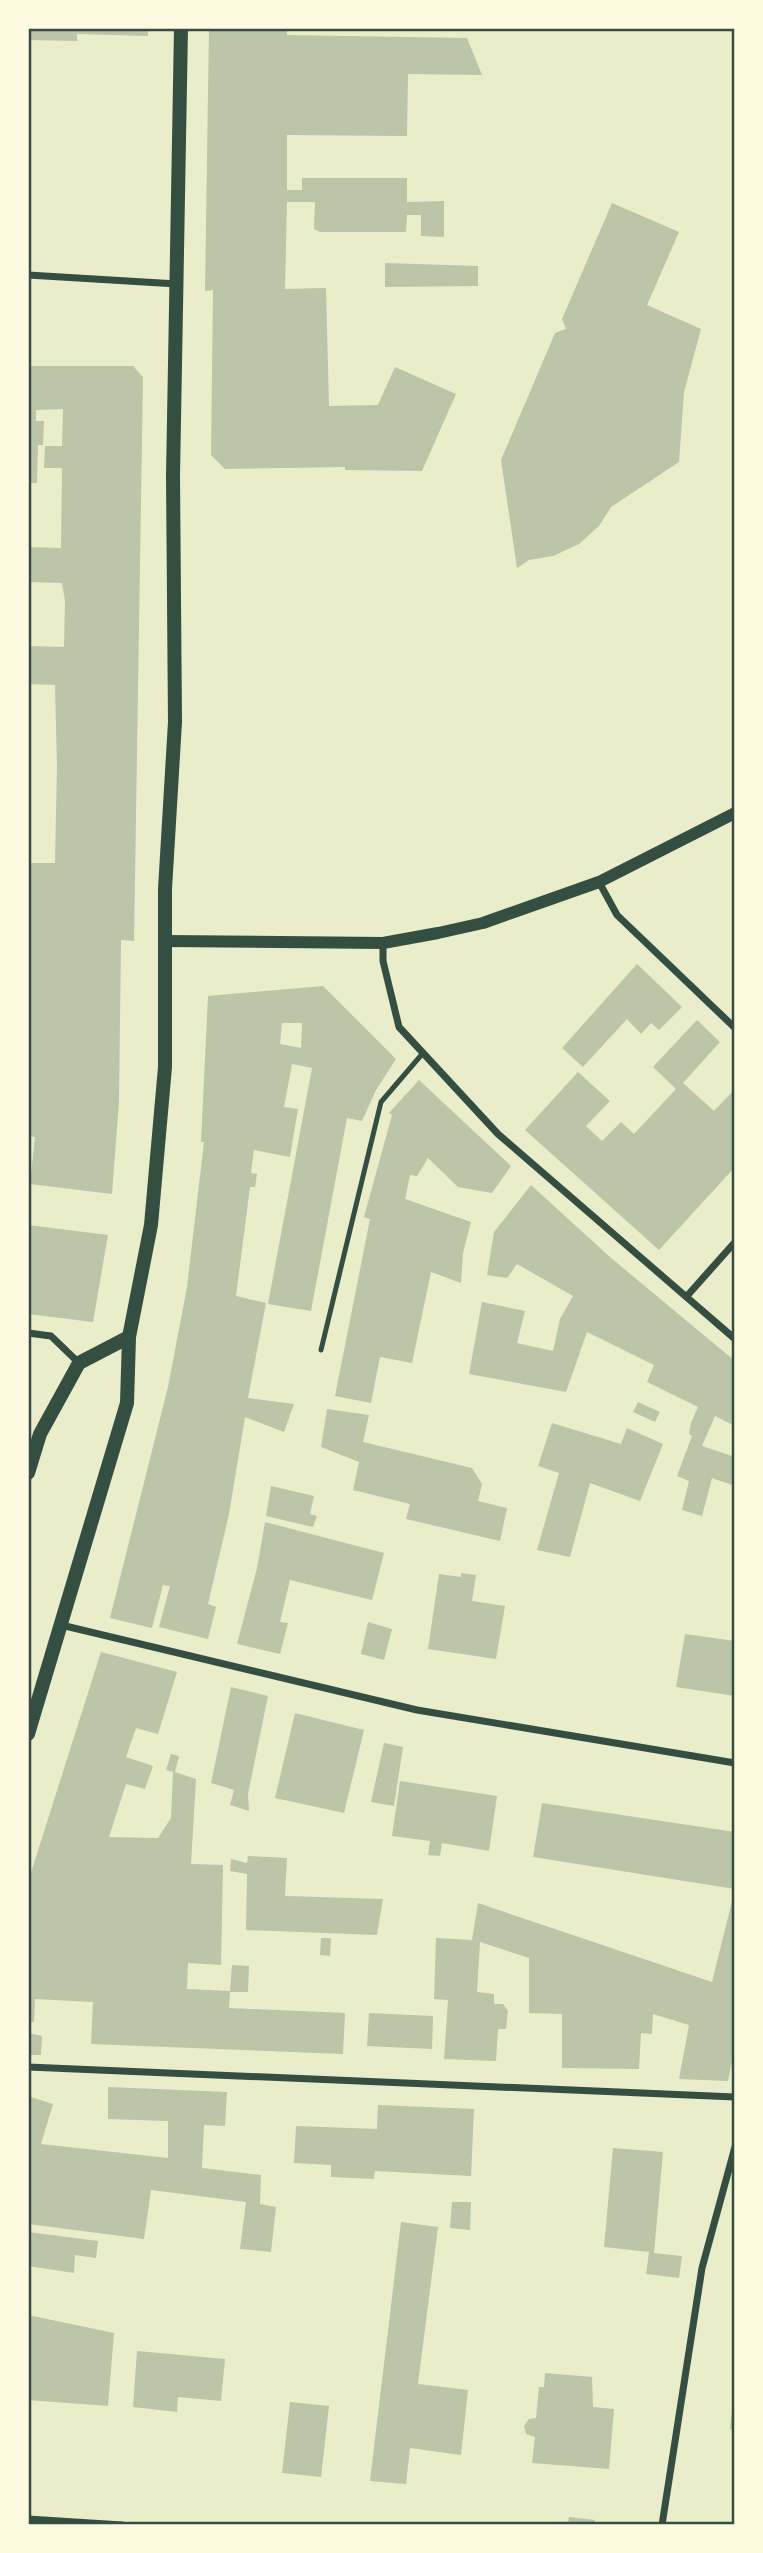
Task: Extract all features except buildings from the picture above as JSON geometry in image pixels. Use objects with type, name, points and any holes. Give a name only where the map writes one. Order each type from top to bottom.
[{"type":"main road","points":[[28,1734],[127,1403],[129,1337],[151,1225],[167,1039],[164,941],[174,722],[173,476],[181,28]]},
{"type":"main road","points":[[28,1473],[40,1434],[79,1363],[129,1337]]},
{"type":"street","points":[[28,275],[177,284]]},
{"type":"street","points":[[164,941],[383,943],[483,923],[599,882],[735,813]]},
{"type":"street","points":[[599,882],[617,915],[735,1028]]},
{"type":"street","points":[[383,943],[383,961],[399,1027],[498,1134],[735,1339]]},
{"type":"street","points":[[687,1296],[735,1242]]},
{"type":"street","points":[[28,1333],[51,1336],[79,1363]]},
{"type":"street","points":[[61,1625],[417,1710],[735,1763]]},
{"type":"street","points":[[28,2067],[735,2096]]},
{"type":"street","points":[[662,2525],[702,2267],[735,2147]]},
{"type":"street","points":[[28,2519],[122,2525]]},
{"type":"lane","points":[[321,1350],[381,1101],[424,1053]]}]
